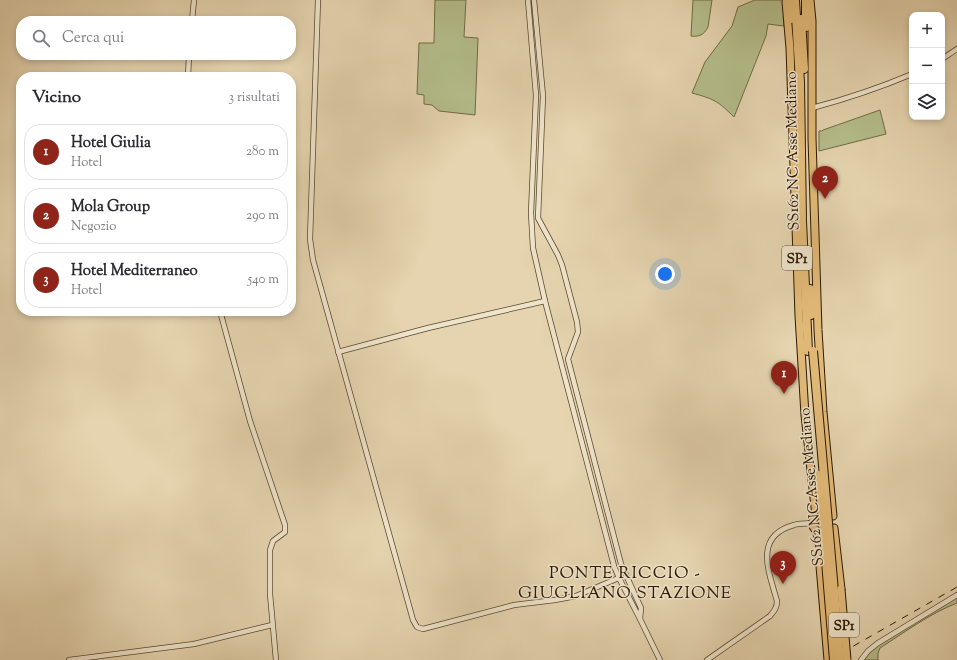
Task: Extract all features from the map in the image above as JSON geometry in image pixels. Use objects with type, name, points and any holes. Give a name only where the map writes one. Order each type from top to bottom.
[{"type":"highway","points":[[789,0],[800,82]]},
{"type":"highway","name":"SS162 NC Asse Mediano","points":[[795,0],[800,82],[802,220],[834,660]]},
{"type":"highway","name":"SS162 NC Asse Mediano","points":[[800,0],[804,48],[811,351],[827,497],[840,660]]},
{"type":"highway","points":[[804,48],[807,21],[806,0]]},
{"type":"main road","name":"SP1","points":[[786,0],[786,18],[790,48],[799,316],[805,415],[817,515],[814,518],[813,527],[819,531],[828,660]]},
{"type":"main road","name":"SP1","points":[[810,0],[812,21],[812,108],[819,344],[832,515],[836,523],[833,529],[841,589],[847,660]]},
{"type":"street","points":[[192,16],[194,0]]},
{"type":"street","points":[[318,0],[310,239],[317,275],[413,620],[417,627],[424,629],[514,605],[576,596],[625,575]]},
{"type":"street","points":[[528,0],[536,95],[531,230],[533,248],[545,301],[614,566],[660,660]]},
{"type":"street","points":[[534,0],[543,96],[538,218],[560,260],[577,322],[578,332],[568,360],[621,564],[641,608],[640,619]]},
{"type":"street","points":[[945,57],[957,48]]},
{"type":"street","points":[[188,72],[189,60]]},
{"type":"street","points":[[812,108],[882,86],[909,75]]},
{"type":"street","points":[[338,352],[428,328],[545,301]]},
{"type":"street","points":[[221,316],[250,421],[286,528],[283,533],[271,544],[270,594],[276,660]]},
{"type":"street","points":[[707,660],[770,616],[777,607],[777,601],[766,559],[768,547],[772,538],[782,530],[795,525],[813,523]]},
{"type":"street","points":[[861,660],[868,651],[878,643],[957,595]]},
{"type":"street","points":[[69,660],[194,644],[272,625]]},
{"type":"green space","points":[[435,0],[466,0],[464,37],[478,38],[475,115],[439,111],[432,105],[424,104],[424,95],[417,94],[419,43],[434,43]]},
{"type":"green space","points":[[693,0],[712,0],[708,27],[703,34],[696,36],[691,36]]},
{"type":"green space","points":[[755,0],[783,0],[784,26],[768,24],[766,36],[734,117],[724,107],[715,101],[692,93],[705,62],[732,26],[738,7]]},
{"type":"green space","points":[[880,110],[886,134],[819,151],[819,131]]},
{"type":"green space","points":[[957,596],[957,603],[927,618],[880,648],[878,660],[863,660],[868,653],[890,636]]},
{"type":"railway","points":[[829,660],[957,587]]},
{"type":"place","name":"Mola Group","points":[[825,199]]},
{"type":"place","name":"Hotel Giulia","points":[[784,394]]},
{"type":"place","name":"Hotel Mediterraneo","points":[[783,584]]},
{"type":"district","name":"PONTE RICCIO - GIUGLIANO STAZIONE","points":[[625,582]]}]
